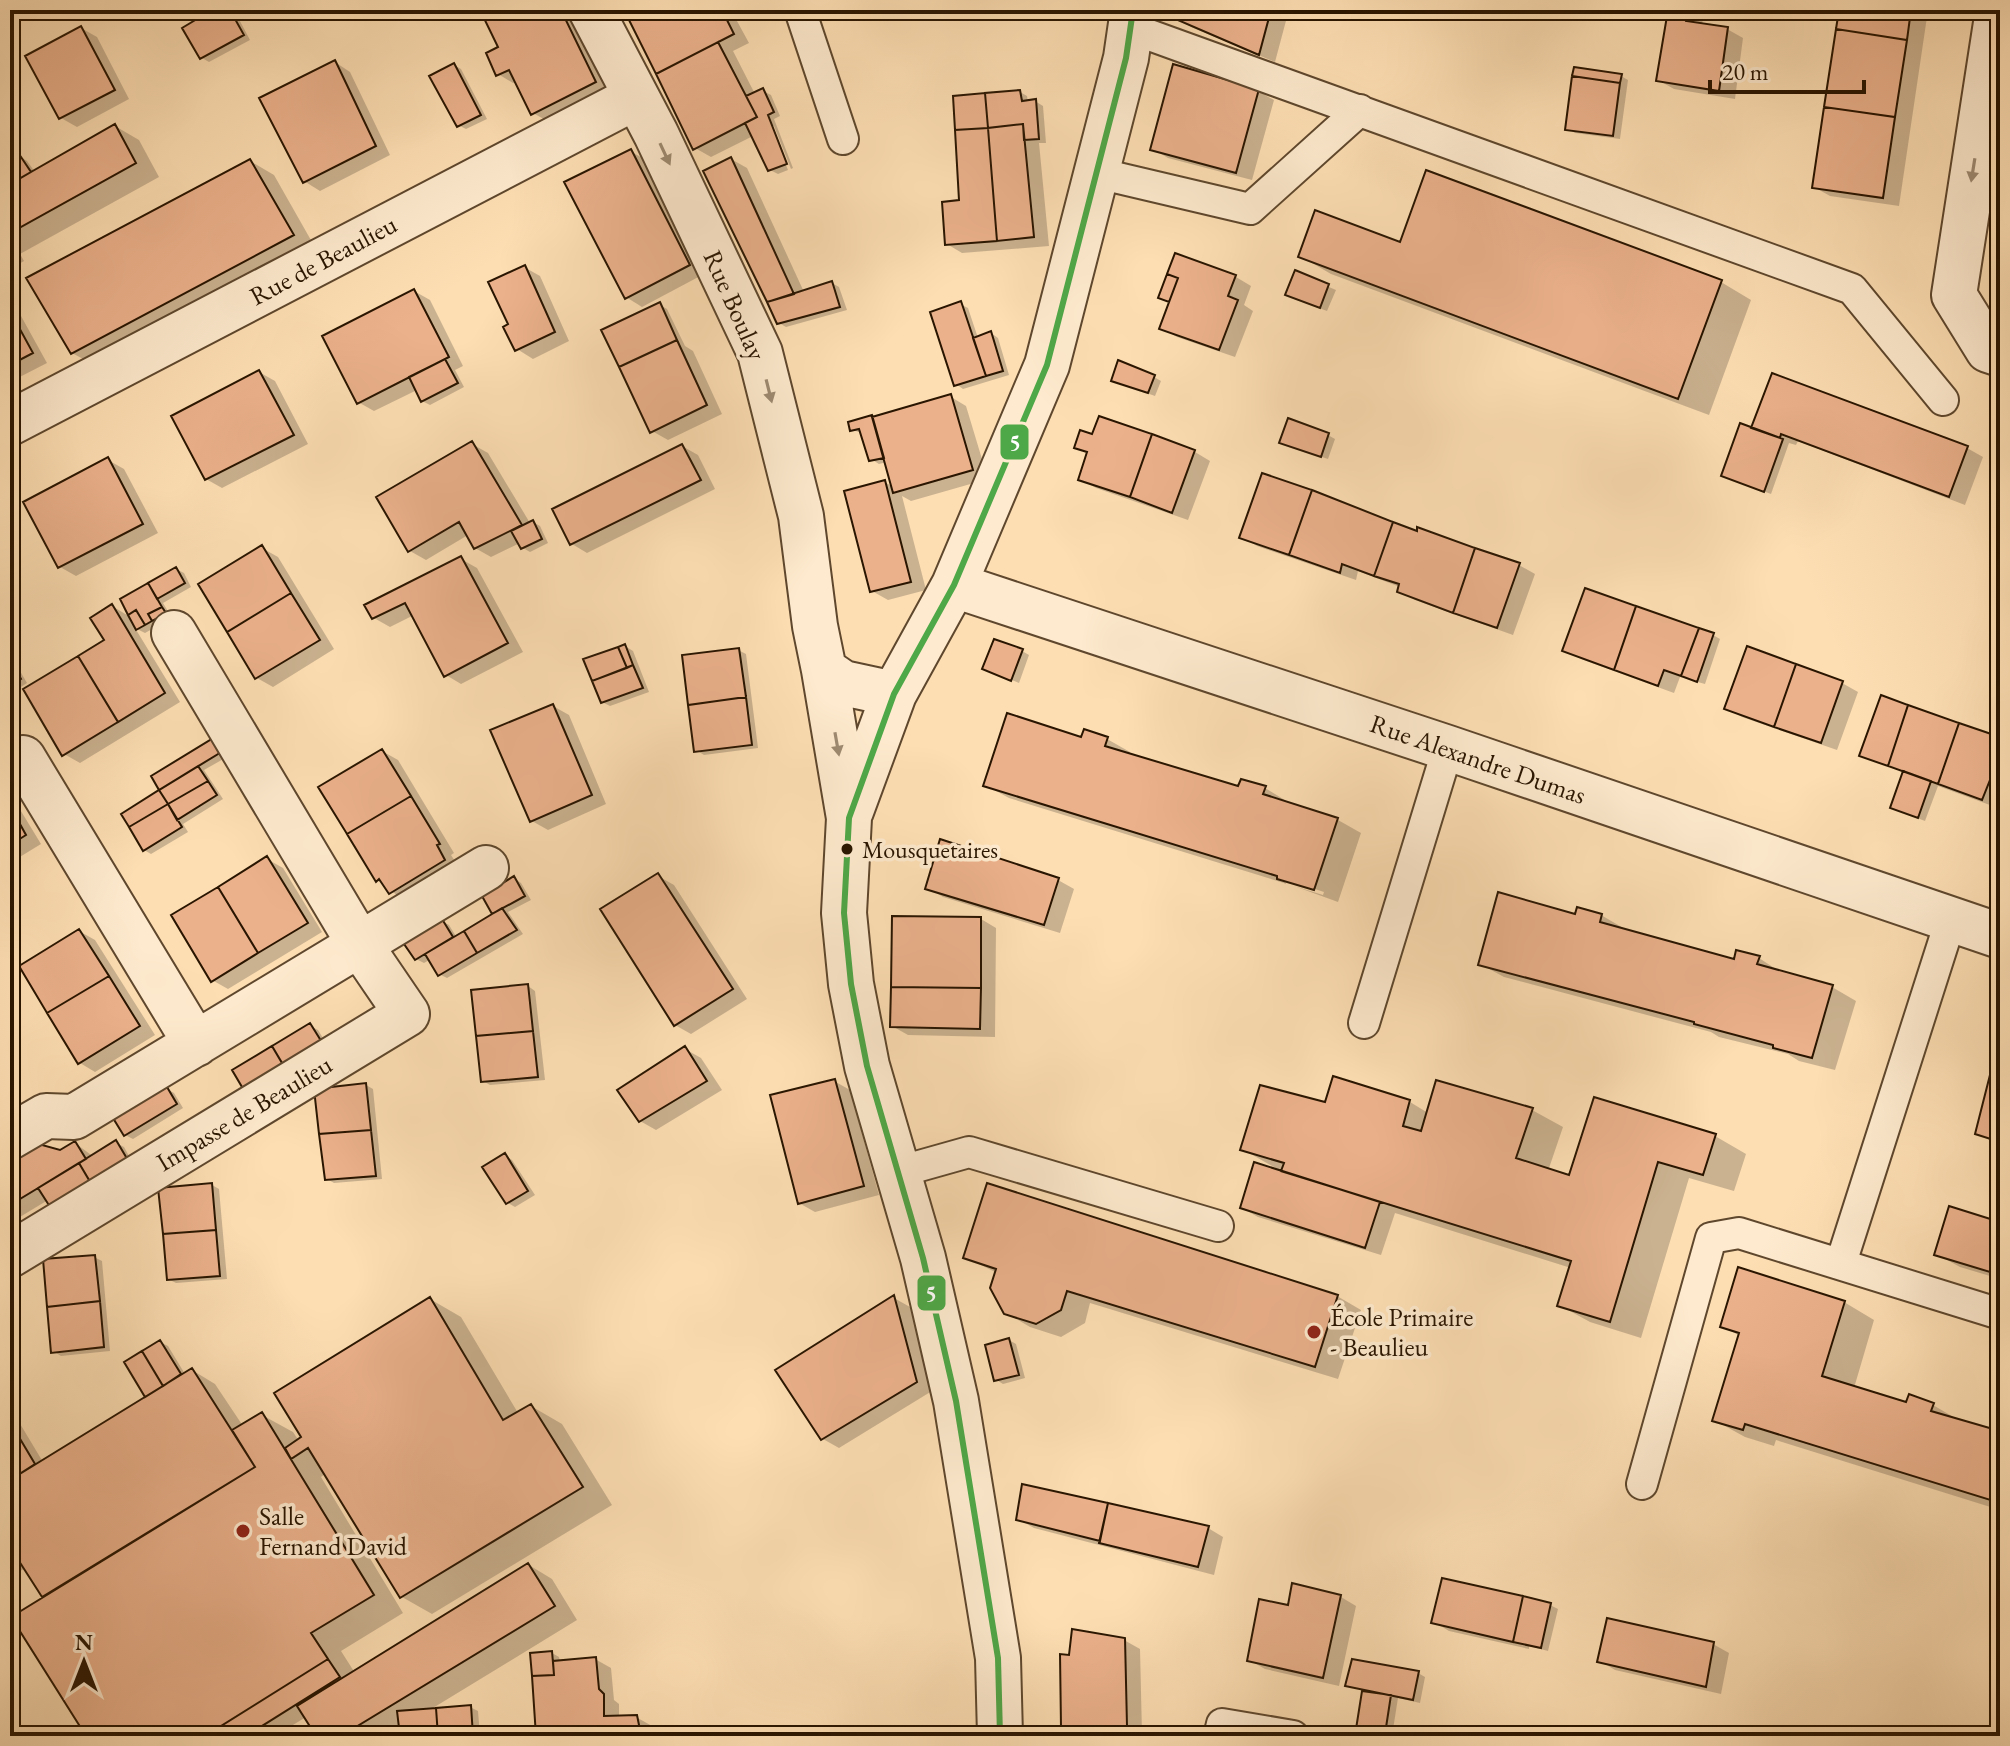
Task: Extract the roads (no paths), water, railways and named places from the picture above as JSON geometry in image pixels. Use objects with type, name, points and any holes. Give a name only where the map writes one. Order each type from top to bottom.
[{"type":"street","name":"Rue Boulay","points":[[591,10],[760,353],[801,516],[815,626],[849,818],[844,913],[851,984],[867,1066],[923,1258],[956,1401],[998,1658],[1000,1736]]},
{"type":"street","points":[[1998,10],[1954,295],[1988,350],[2000,354]]},
{"type":"street","points":[[849,818],[894,694],[954,585],[1047,365],[1126,58],[1132,19]]},
{"type":"street","name":"Rue de Beaulieu","points":[[10,423],[636,97]]},
{"type":"street","name":"Rue Alexandre Dumas","points":[[954,585],[1448,748],[2000,936]]},
{"type":"street","name":"Impasse de Beaulieu","points":[[10,1255],[407,1014],[360,945],[174,633]]},
{"type":"street","points":[[824,670],[843,683],[894,694]]},
{"type":"street","points":[[23,758],[196,1044]]},
{"type":"street","points":[[10,1137],[46,1116],[74,1117],[486,868]]},
{"type":"lane","points":[[800,10],[843,139]]},
{"type":"lane","points":[[1132,19],[1360,110],[1852,289],[1943,400]]},
{"type":"lane","points":[[1097,173],[1250,209],[1360,110]]},
{"type":"lane","points":[[1364,1023],[1448,748]]},
{"type":"lane","points":[[1841,1263],[1951,919]]},
{"type":"lane","points":[[898,1172],[969,1152],[1218,1226]]},
{"type":"lane","points":[[1642,1484],[1711,1238],[1739,1233],[2000,1314]]},
{"type":"lane","points":[[1219,1736],[1222,1724],[1293,1736]]},
{"type":"place","name":"Mousquetaires","points":[[847,849]]},
{"type":"place","name":"École Primaire - Beaulieu","points":[[1314,1332]]},
{"type":"place","name":"Salle Fernand David","points":[[243,1531]]}]
